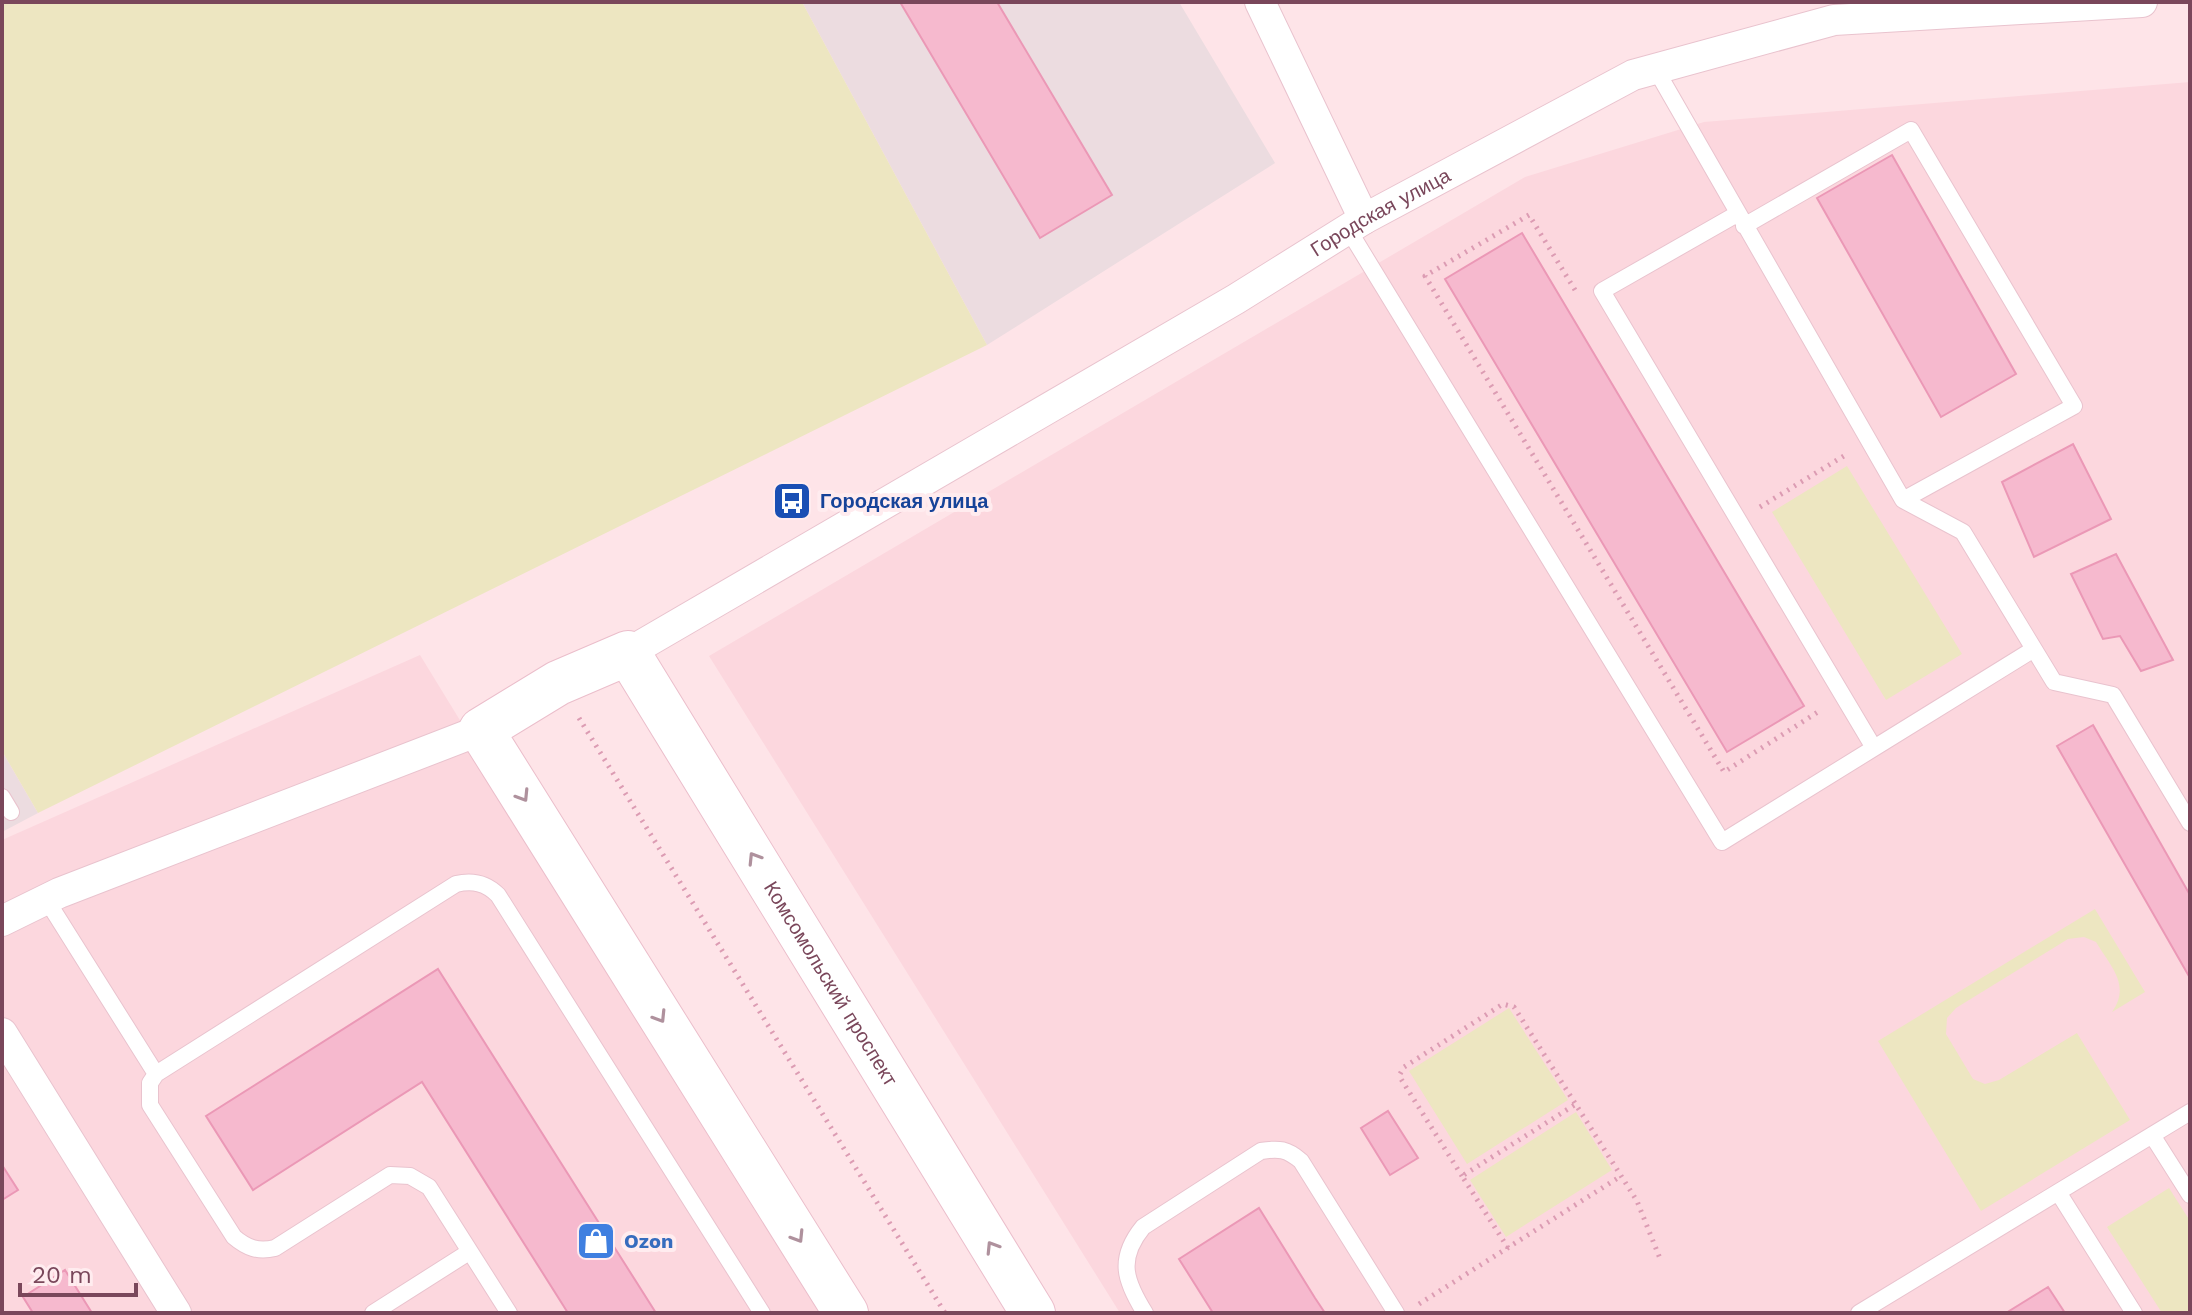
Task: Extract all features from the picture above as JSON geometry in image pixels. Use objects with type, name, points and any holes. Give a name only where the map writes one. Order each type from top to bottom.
[{"type":"main road","name":"Городская улица","points":[[481,730],[558,683],[628,653]]},
{"type":"main road","name":"Комсомольский проспект","points":[[628,653],[1033,1313]]},
{"type":"main road","points":[[481,730],[846,1313]]},
{"type":"street","points":[[1260,2],[1356,224]]},
{"type":"street","name":"Городская улица","points":[[628,653],[1236,299],[1356,224],[1633,75],[1834,20],[2142,2]]},
{"type":"street","points":[[2,921],[46,899],[481,730]]},
{"type":"street","points":[[2,1033],[176,1313]]},
{"type":"lane","points":[[1655,68],[1903,500],[1963,532],[2054,682],[2113,695],[2190,823]]},
{"type":"lane","points":[[1874,748],[1602,291],[1911,130],[2074,406],[1903,500]]},
{"type":"lane","points":[[1356,224],[1722,842],[2034,649]]},
{"type":"lane","points":[[509,1313],[429,1187],[419,1179],[401,1174],[390,1175],[275,1248],[255,1250],[244,1246],[234,1237],[150,1105],[150,1083],[156,1074],[456,884],[478,882],[498,895],[762,1313]]},
{"type":"lane","points":[[46,899],[156,1074]]},
{"type":"lane","points":[[1866,1311],[2190,1112]]},
{"type":"lane","points":[[2152,1135],[2190,1195]]},
{"type":"lane","points":[[1145,1313],[1132,1292],[1126,1274],[1127,1256],[1133,1240],[1143,1227],[1261,1151],[1278,1148],[1289,1151],[1301,1161],[1396,1313]]},
{"type":"lane","points":[[2058,1192],[2134,1313]]},
{"type":"lane","points":[[373,1313],[469,1252]]},
{"type":"path","points":[[1602,291],[1583,302],[1529,215],[1425,276],[1724,772],[1826,707]]},
{"type":"path","points":[[1739,521],[1869,441]]},
{"type":"path","points":[[558,683],[945,1313]]},
{"type":"path","points":[[1508,1248],[1400,1074],[1404,1067],[1503,1004],[1514,1007],[1621,1176],[1645,1216],[1661,1261]]},
{"type":"path","points":[[1462,1176],[1576,1104]]},
{"type":"path","points":[[1418,1305],[1621,1176]]},
{"type":"shaded area","points":[[2,2],[802,2],[987,345],[38,813],[2,751]]},
{"type":"shaded area","points":[[802,2],[1179,2],[1275,163],[987,345]]},
{"type":"shaded area","points":[[2190,82],[2190,1313],[1120,1313],[709,656],[1525,177],[1704,122]]},
{"type":"shaded area","points":[[1847,466],[1962,654],[1886,700],[1772,512]]},
{"type":"shaded area","points":[[420,655],[823,1313],[2,1313],[2,840]]},
{"type":"shaded area","points":[[2,751],[38,813],[2,832]]},
{"type":"shaded area","points":[[2095,909],[2145,992],[2112,1012],[2120,993],[2113,968],[2096,942],[2084,937],[2068,939],[1956,1008],[1947,1018],[1946,1034],[1973,1079],[1985,1084],[1999,1080],[2077,1033],[2130,1120],[1981,1211],[1878,1041]]},
{"type":"shaded area","points":[[1509,1008],[1568,1100],[1467,1164],[1409,1071]]},
{"type":"shaded area","points":[[1576,1112],[1612,1170],[1506,1237],[1470,1180]]},
{"type":"shaded area","points":[[2169,1188],[2190,1221],[2190,1313],[2162,1313],[2107,1227]]},
{"type":"building","points":[[900,2],[997,2],[1112,195],[1040,238]]},
{"type":"building","points":[[1892,155],[2016,374],[1941,417],[1817,198]]},
{"type":"building","points":[[1522,233],[1804,706],[1727,752],[1445,279]]},
{"type":"building","points":[[2073,444],[2111,519],[2034,557],[2002,482]]},
{"type":"building","points":[[2116,554],[2173,660],[2141,671],[2120,636],[2103,639],[2071,574]]},
{"type":"building","points":[[2093,725],[2190,895],[2190,978],[2057,746]]},
{"type":"building","points":[[438,969],[656,1313],[568,1313],[422,1082],[253,1190],[206,1116]]},
{"type":"building","points":[[1388,1111],[1418,1158],[1390,1175],[1361,1128]]},
{"type":"building","points":[[2,1165],[18,1190],[2,1200]]},
{"type":"building","points":[[1259,1208],[1325,1313],[1213,1313],[1179,1259]]},
{"type":"building","points":[[65,1270],[92,1313],[33,1313],[23,1297]]},
{"type":"building","points":[[2048,1287],[2065,1313],[2006,1313]]},
{"type":"place","name":"Городская улица","points":[[792,501]]},
{"type":"place","name":"Ozon","points":[[596,1241]]}]
